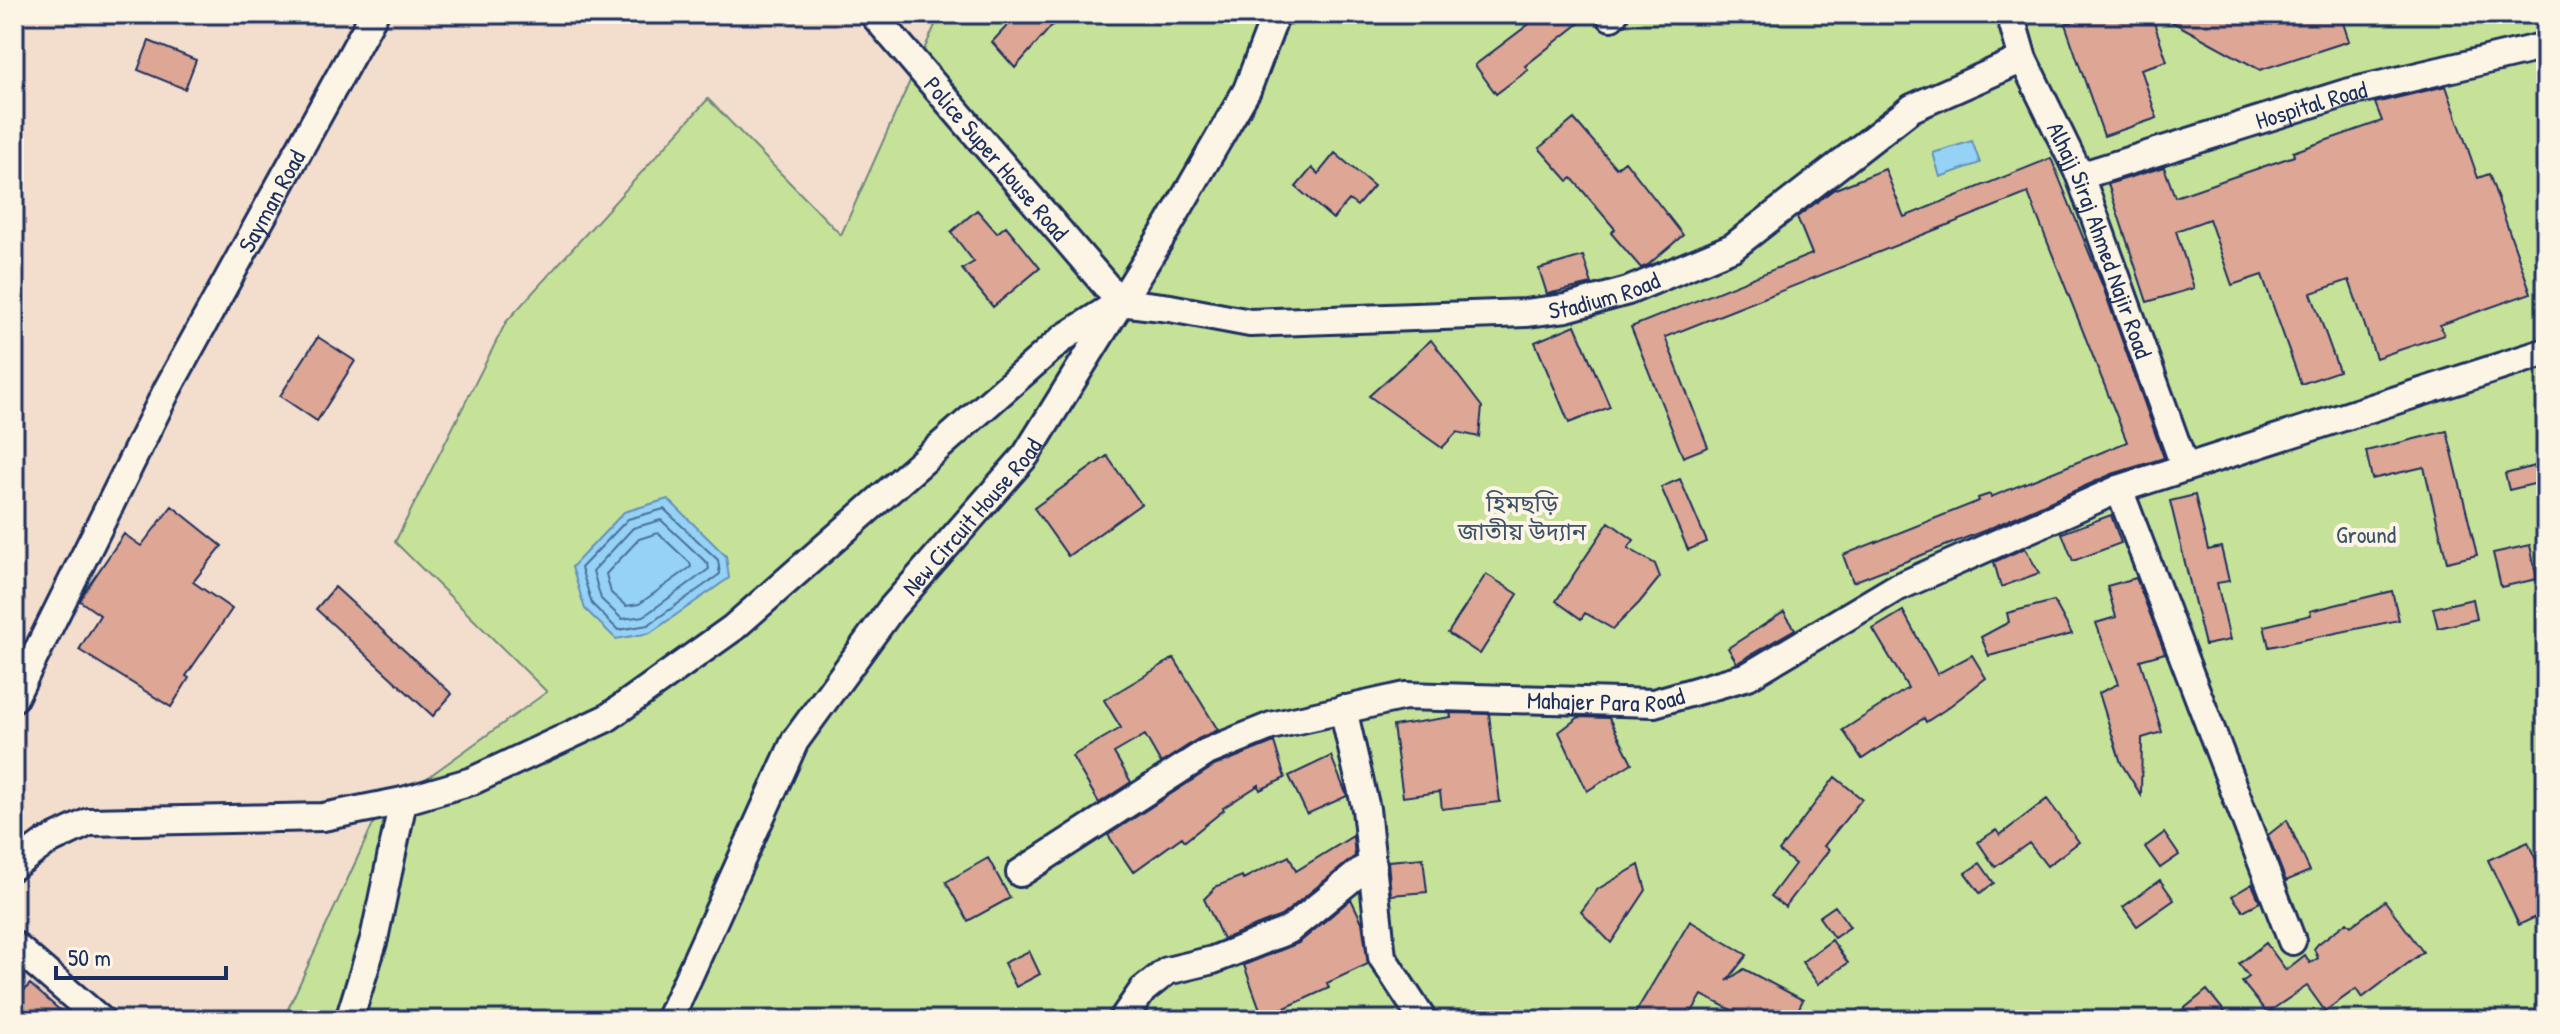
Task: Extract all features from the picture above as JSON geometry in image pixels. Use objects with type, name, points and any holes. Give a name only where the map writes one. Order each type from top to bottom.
[{"type":"street","name":"Sayman Road","points":[[14,698],[168,388],[374,14]]},
{"type":"street","name":"Police Super House Road","points":[[873,14],[1120,302]]},
{"type":"street","name":"New Circuit House Road","points":[[669,1020],[795,741],[891,609],[1026,455],[1167,228],[1247,90],[1276,14]]},
{"type":"street","name":"Alhajj Siraj Ahmed Najir Road","points":[[2010,14],[2023,59],[2080,176],[2185,468]]},
{"type":"street","name":"Hospital Road","points":[[2080,176],[2346,93],[2546,46]]},
{"type":"street","name":"Stadium Road","points":[[1120,302],[1250,323],[1526,313],[1566,308],[1628,291],[1733,247],[1912,108],[2023,59]]},
{"type":"street","points":[[14,866],[45,843],[89,822],[323,817],[403,801],[472,781],[607,718],[733,628],[1063,338],[1120,302]]},
{"type":"street","name":"Mahajer Para Road","points":[[1020,873],[1207,752],[1271,726],[1405,696],[1654,703],[1721,684],[1748,676],[1894,589],[2119,489],[2546,352]]},
{"type":"street","points":[[2119,489],[2292,941]]},
{"type":"street","points":[[1343,709],[1366,809],[1382,957],[1423,1020]]},
{"type":"street","points":[[349,1020],[374,939],[403,801]]},
{"type":"street","points":[[1122,1020],[1143,990],[1167,971],[1213,960],[1289,930],[1362,870],[1373,865]]},
{"type":"street","points":[[14,945],[101,1020]]},
{"type":"green space","name":"হিমছড়ি জাতীয় উদ্যান","points":[[940,14],[2546,14],[2546,1020],[283,1020],[378,813],[547,692],[395,542],[506,322],[708,99],[841,235]]},
{"type":"water","points":[[1972,141],[1980,163],[1940,177],[1933,153]]},
{"type":"water","points":[[668,499],[726,556],[729,578],[650,633],[616,639],[585,609],[572,567],[624,512]]},
{"type":"building","points":[[1018,14],[1062,14],[1015,68],[992,42]]},
{"type":"building","points":[[1527,14],[1591,14],[1525,66],[1528,70],[1496,94],[1475,65],[1533,21]]},
{"type":"building","points":[[2095,14],[2151,14],[2167,61],[2141,69],[2157,118],[2104,136],[2065,24]]},
{"type":"building","points":[[2158,14],[2340,14],[2349,41],[2260,70]]},
{"type":"building","points":[[149,41],[196,60],[185,89],[138,70]]},
{"type":"building","points":[[2446,86],[2478,178],[2489,174],[2531,293],[2440,325],[2444,335],[2376,358],[2349,280],[2311,293],[2339,371],[2301,384],[2262,275],[2232,285],[2209,219],[2176,231],[2194,288],[2147,302],[2108,184],[2164,167],[2175,197],[2294,156],[2293,152],[2382,121],[2375,103]]},
{"type":"building","points":[[1574,119],[1616,168],[1625,161],[1683,235],[1648,265],[1641,268],[1611,233],[1615,229],[1572,178],[1568,181],[1539,148]]},
{"type":"building","points":[[1335,153],[1374,186],[1357,206],[1349,200],[1333,219],[1296,187],[1312,168],[1318,174]]},
{"type":"building","points":[[2051,158],[2103,287],[2164,458],[2112,474],[1986,530],[1853,582],[1843,555],[1979,501],[1978,498],[1990,494],[1991,497],[2127,442],[2028,193],[1665,337],[1708,447],[1683,457],[1631,327],[1812,254],[1797,217],[1833,190],[1885,169],[1904,217]]},
{"type":"building","points":[[977,210],[997,233],[1006,226],[1040,268],[993,307],[962,269],[974,262],[951,232]]},
{"type":"building","points":[[1583,256],[1592,284],[1547,294],[1539,269]]},
{"type":"building","points":[[1575,325],[1610,407],[1569,423],[1535,342]]},
{"type":"building","points":[[318,337],[355,361],[317,421],[280,396]]},
{"type":"building","points":[[1431,340],[1482,407],[1479,437],[1457,432],[1442,448],[1369,396]]},
{"type":"building","points":[[2447,431],[2477,555],[2447,562],[2424,467],[2372,479],[2366,451]]},
{"type":"building","points":[[1107,456],[1141,504],[1068,556],[1034,508]]},
{"type":"building","points":[[2546,463],[2546,481],[2509,490],[2505,474]]},
{"type":"building","points":[[1680,479],[1707,542],[1688,550],[1661,487]]},
{"type":"building","points":[[2195,495],[2208,550],[2221,547],[2229,581],[2217,583],[2230,640],[2205,645],[2170,501]]},
{"type":"building","points":[[172,506],[222,546],[193,582],[232,609],[186,676],[189,678],[171,707],[79,650],[100,615],[80,601],[84,593],[124,534],[141,546]]},
{"type":"building","points":[[2111,515],[2121,543],[2073,561],[2062,533]]},
{"type":"building","points":[[1609,522],[1634,540],[1628,548],[1655,564],[1660,577],[1613,629],[1585,613],[1581,619],[1556,601]]},
{"type":"building","points":[[2530,545],[2537,579],[2501,587],[2493,553]]},
{"type":"building","points":[[2025,548],[2039,573],[2001,587],[1994,562]]},
{"type":"building","points":[[1486,574],[1518,594],[1480,654],[1448,633]]},
{"type":"building","points":[[2136,578],[2165,653],[2140,660],[2162,732],[2142,738],[2141,795],[2121,763],[2099,693],[2118,684],[2096,623],[2116,617],[2107,586]]},
{"type":"building","points":[[335,587],[452,694],[433,716],[316,609]]},
{"type":"building","points":[[2392,591],[2399,620],[2269,647],[2264,626]]},
{"type":"building","points":[[2473,599],[2477,619],[2438,628],[2433,608]]},
{"type":"building","points":[[2054,601],[2072,634],[1989,656],[1981,637],[2009,622],[2007,613]]},
{"type":"building","points":[[1903,611],[1937,674],[1972,655],[1986,678],[1946,709],[1926,722],[1924,718],[1862,759],[1843,730],[1908,688],[1873,629]]},
{"type":"building","points":[[1784,612],[1795,629],[1737,663],[1728,648]]},
{"type":"building","points":[[1174,658],[1218,730],[1161,763],[1145,735],[1114,753],[1131,782],[1099,803],[1072,756],[1121,728],[1104,700]]},
{"type":"building","points":[[1450,713],[1489,714],[1500,802],[1442,809],[1440,792],[1403,797],[1393,726],[1451,717]]},
{"type":"building","points":[[1579,717],[1609,718],[1632,763],[1587,791],[1559,732]]},
{"type":"building","points":[[1274,742],[1285,778],[1260,790],[1259,785],[1223,808],[1185,841],[1182,837],[1133,872],[1108,835],[1214,766]]},
{"type":"building","points":[[1331,756],[1347,796],[1307,814],[1289,776]]},
{"type":"building","points":[[1835,777],[1862,799],[1824,846],[1829,850],[1785,907],[1771,896],[1795,864],[1779,851]]},
{"type":"building","points":[[2047,799],[2079,842],[2047,866],[2029,843],[1995,867],[1978,842],[1996,830],[2000,835]]},
{"type":"building","points":[[2287,820],[2310,871],[2286,881],[2268,835]]},
{"type":"building","points":[[2164,833],[2179,855],[2160,868],[2145,847]]},
{"type":"building","points":[[1353,836],[1355,856],[1281,916],[1223,939],[1204,899],[1217,886],[1242,876],[1243,879],[1289,856],[1296,871]]},
{"type":"building","points":[[2528,842],[2546,882],[2546,912],[2519,925],[2488,860]]},
{"type":"building","points":[[988,858],[1010,898],[968,921],[946,882]]},
{"type":"building","points":[[1423,858],[1427,892],[1391,895],[1388,861]]},
{"type":"building","points":[[1980,863],[1994,883],[1980,893],[1965,873]]},
{"type":"building","points":[[1639,865],[1646,890],[1611,943],[1581,912],[1598,889]]},
{"type":"building","points":[[2160,880],[2174,900],[2137,926],[2123,907]]},
{"type":"building","points":[[2252,884],[2260,902],[2243,911],[2232,896]]},
{"type":"building","points":[[1351,899],[1362,922],[1368,964],[1327,983],[1329,988],[1262,1015],[1244,965],[1299,943]]},
{"type":"building","points":[[2385,901],[2423,952],[2362,998],[2356,989],[2325,1011],[2307,986],[2267,1013],[2242,982],[2249,977],[2239,964],[2266,943],[2286,970],[2305,955],[2310,963],[2318,958],[2314,949],[2318,944],[2347,922],[2351,926]]},
{"type":"building","points":[[1835,906],[1850,927],[1834,938],[1819,917]]},
{"type":"building","points":[[1690,921],[1747,955],[1727,981],[1744,969],[1803,1000],[1793,1020],[1751,1020],[1702,995],[1687,1020],[1631,1020]]},
{"type":"building","points":[[1832,940],[1848,963],[1818,984],[1802,962]]},
{"type":"building","points":[[1029,951],[1040,974],[1016,987],[1004,963]]},
{"type":"building","points":[[30,984],[71,1020],[14,1020],[14,1002]]},
{"type":"building","points":[[2207,990],[2225,1012],[2215,1020],[2170,1020]]},
{"type":"park label","name":"Ground","points":[[2366,534]]}]
